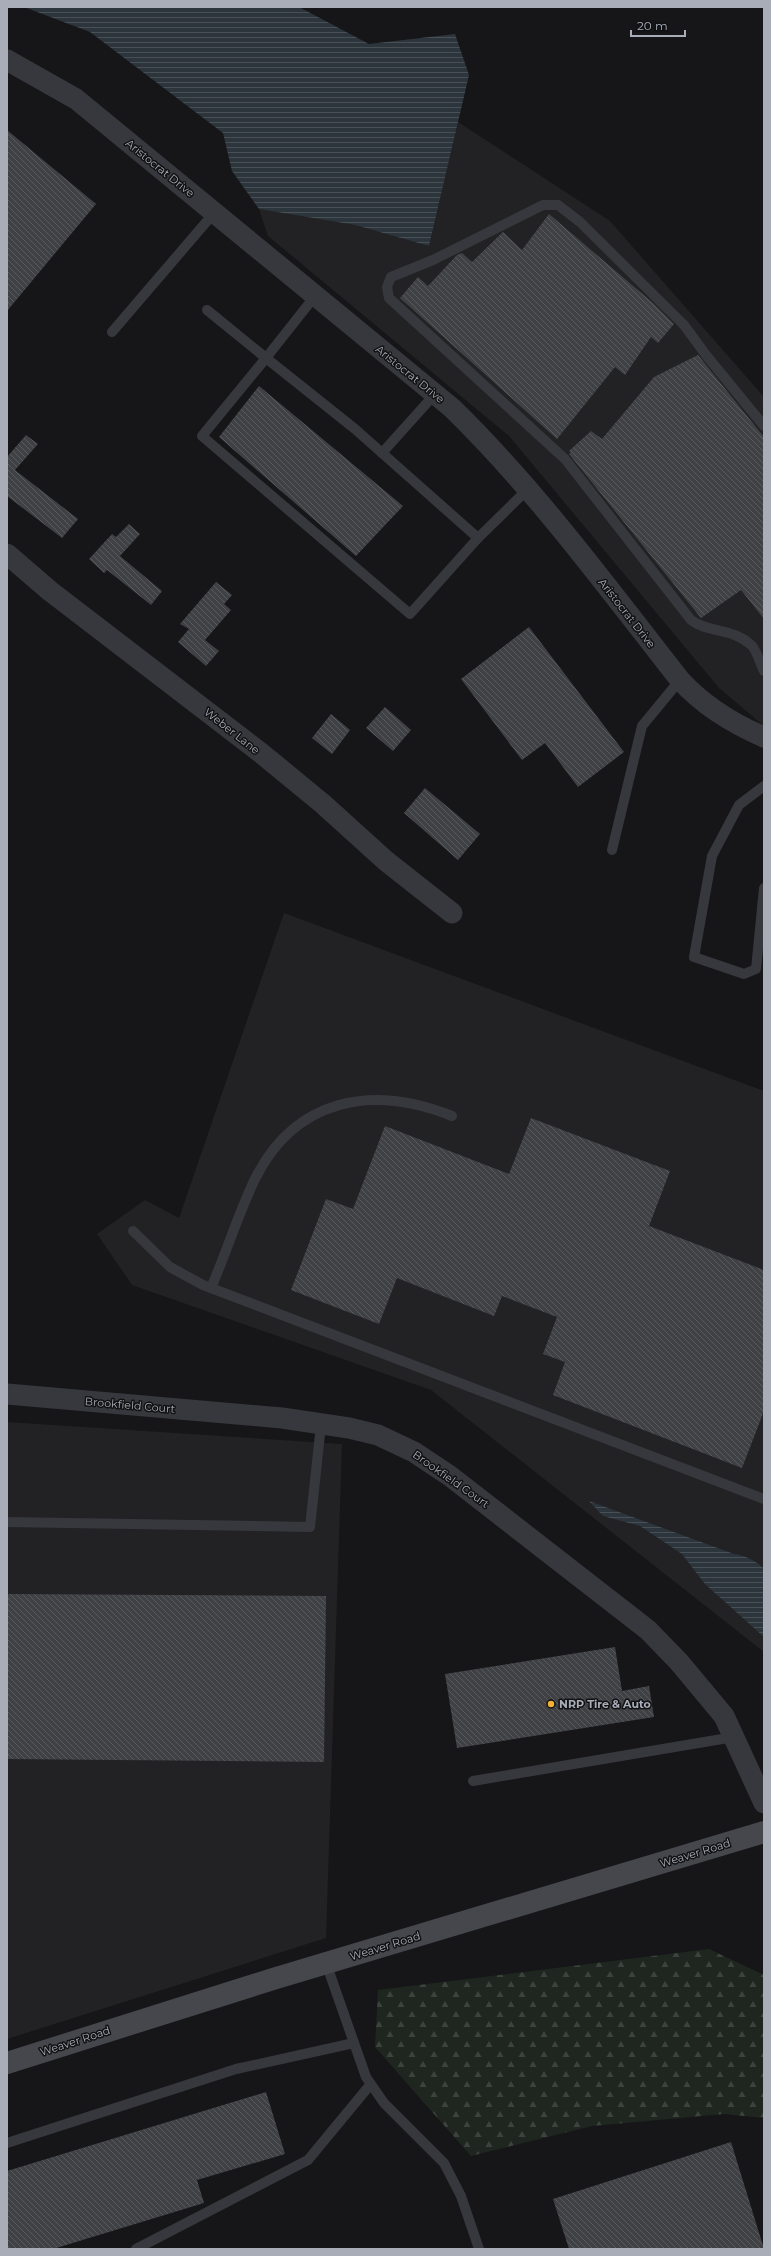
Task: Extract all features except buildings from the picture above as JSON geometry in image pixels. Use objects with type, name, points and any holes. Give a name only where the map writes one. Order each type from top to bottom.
[{"type":"main road","name":"Weaver Road","points":[[7,2063],[326,1964],[764,1832]]},
{"type":"street","name":"Aristocrat Drive","points":[[7,60],[76,99],[435,394],[492,447],[528,488],[680,680],[697,698],[720,715],[740,727],[764,737]]},
{"type":"street","name":"Weber Lane","points":[[7,554],[56,595],[261,753],[323,804],[386,861],[452,913]]},
{"type":"street","name":"Brookfield Court","points":[[7,1394],[282,1418],[349,1428],[378,1435],[414,1452],[450,1476],[648,1630],[679,1662],[724,1716],[764,1803]]},
{"type":"lane","points":[[764,426],[706,355],[684,325],[580,222],[558,205],[543,205],[433,260],[391,277],[387,287],[389,298],[565,459],[691,620],[699,626],[728,631],[751,644],[764,671]]},
{"type":"lane","points":[[112,332],[214,213]]},
{"type":"lane","points":[[315,296],[202,436],[410,614],[478,538],[528,488]]},
{"type":"lane","points":[[207,310],[382,453],[478,538]]},
{"type":"lane","points":[[382,453],[435,394]]},
{"type":"lane","points":[[612,850],[642,726],[680,680]]},
{"type":"lane","points":[[764,786],[739,805],[712,856],[694,956],[744,974],[756,968],[764,888]]},
{"type":"lane","points":[[212,1288],[254,1180],[275,1148],[298,1124],[323,1110],[354,1100],[410,1102],[430,1107],[452,1116]]},
{"type":"lane","points":[[132,1230],[170,1267],[212,1288],[764,1500]]},
{"type":"lane","points":[[7,1522],[310,1527],[321,1425]]},
{"type":"lane","points":[[473,1781],[734,1737]]},
{"type":"lane","points":[[326,1964],[366,2077],[384,2103],[444,2163],[462,2196],[479,2249]]},
{"type":"lane","points":[[7,2143],[236,2069],[354,2043]]},
{"type":"lane","points":[[136,2249],[308,2160],[370,2084]]},
{"type":"shaded area","points":[[24,7],[299,7],[369,44],[455,34],[469,75],[429,246],[355,225],[259,209],[232,171],[223,133],[90,32]]},
{"type":"shaded area","points":[[458,122],[610,221],[764,397],[764,726],[719,688],[509,436],[268,236],[259,209],[355,225],[429,246]]},
{"type":"shaded area","points":[[284,913],[764,1091],[764,1652],[431,1390],[132,1285],[97,1234],[145,1200],[179,1218]]},
{"type":"shaded area","points":[[7,1422],[342,1444],[326,1938],[7,2039]]},
{"type":"shaded area","points":[[589,1501],[734,1554],[746,1557],[758,1563],[764,1569],[764,1637],[705,1584],[682,1554],[640,1526],[603,1516]]},
{"type":"green space","points":[[709,1949],[764,1975],[764,2118],[724,2114],[592,2126],[471,2156],[375,2047],[378,1990]]},
{"type":"place","name":"NRP Tire & Auto","points":[[551,1704]]}]
